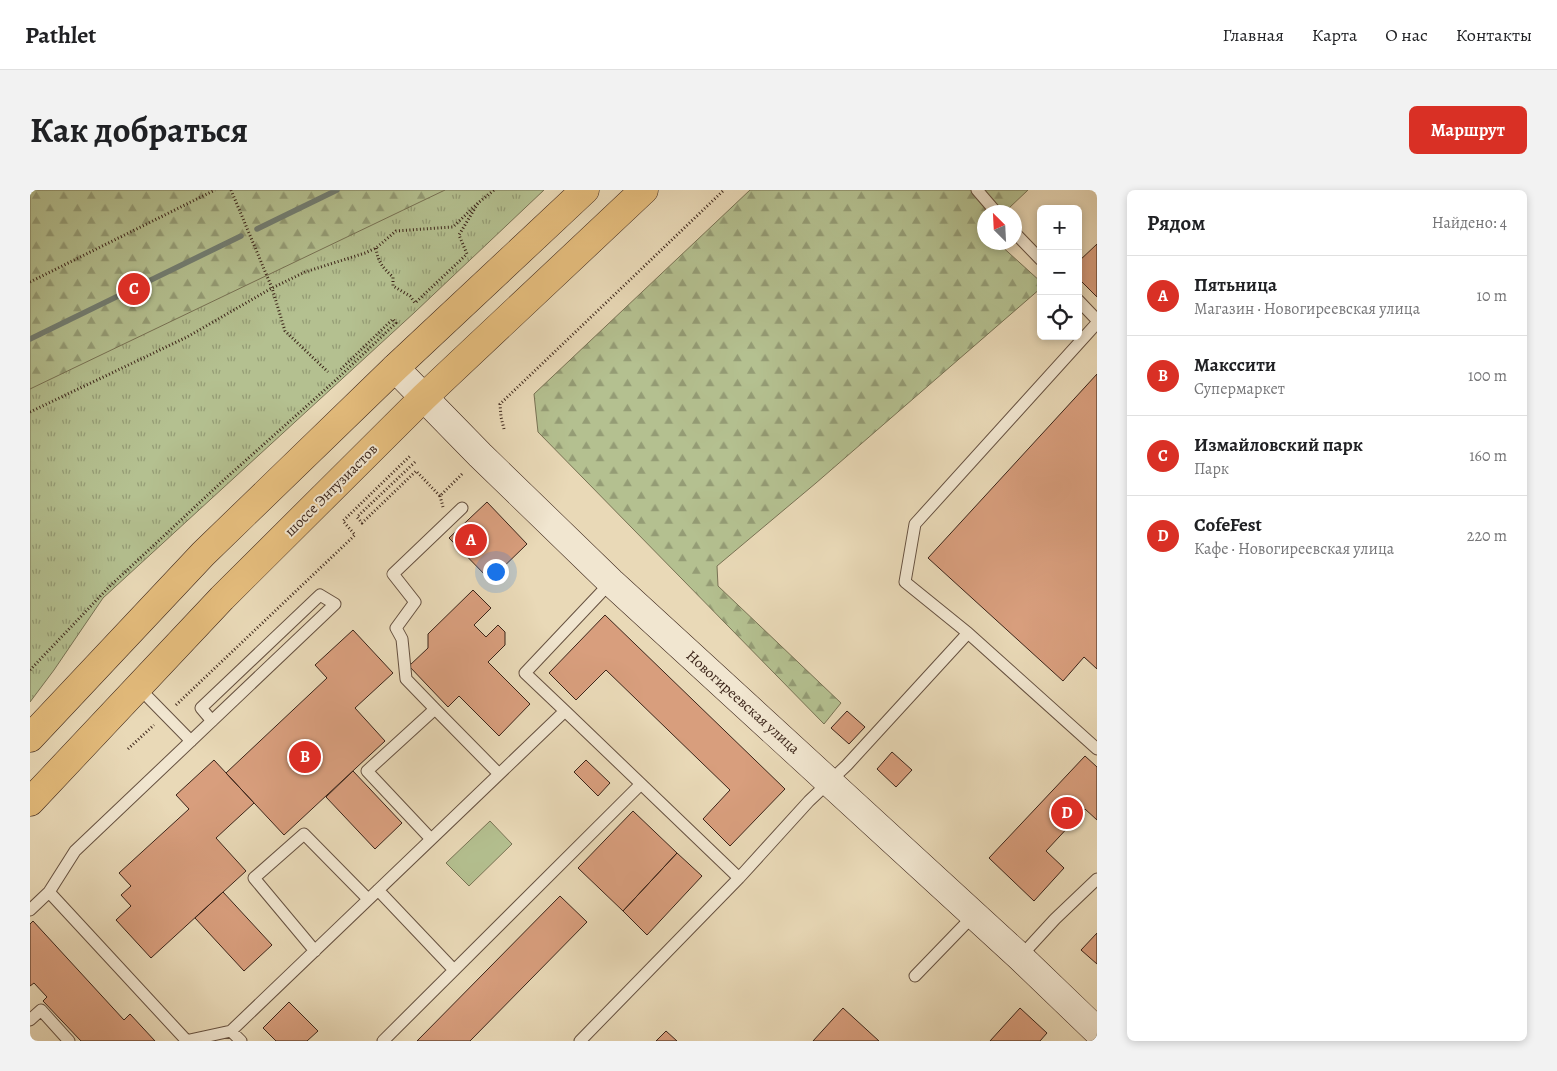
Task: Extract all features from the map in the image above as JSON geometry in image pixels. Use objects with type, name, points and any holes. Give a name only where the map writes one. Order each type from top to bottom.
[{"type":"main road","points":[[30,738],[203,554],[395,368],[585,190]]},
{"type":"main road","name":"шоссе Энтузиастов","points":[[30,802],[222,598],[424,397],[644,190]]},
{"type":"main road","name":"Новогиреевская улица","points":[[395,368],[480,455],[611,582],[1020,957],[1097,1032]]},
{"type":"lane","points":[[977,190],[990,205]]},
{"type":"lane","points":[[1022,240],[1037,256]]},
{"type":"lane","points":[[1082,304],[1097,320]]},
{"type":"lane","points":[[1097,324],[916,524],[905,582],[968,633],[1097,749]]},
{"type":"lane","points":[[462,508],[393,574],[415,602],[396,628],[402,639],[406,679],[499,774]]},
{"type":"lane","points":[[611,582],[525,673],[739,878]]},
{"type":"lane","points":[[30,910],[49,892],[75,851],[273,664],[335,604],[320,595],[201,708],[212,721]]},
{"type":"lane","points":[[580,1041],[739,878],[828,781],[847,765],[968,633]]},
{"type":"lane","points":[[138,687],[190,742]]},
{"type":"lane","points":[[432,839],[367,770],[435,709]]},
{"type":"lane","points":[[49,892],[186,1040],[231,1031],[565,711]]},
{"type":"lane","points":[[383,1041],[641,784]]},
{"type":"lane","points":[[315,950],[254,878],[304,834],[368,899]]},
{"type":"lane","points":[[1020,957],[1055,919],[1097,879]]},
{"type":"lane","points":[[378,890],[454,970]]},
{"type":"lane","points":[[915,976],[974,915]]},
{"type":"lane","points":[[30,1020],[41,1010],[69,1041]]},
{"type":"lane","points":[[231,1031],[241,1041]]},
{"type":"lane","points":[[1090,1041],[1097,1032]]},
{"type":"path","points":[[30,282],[215,190]]},
{"type":"path","points":[[231,190],[272,288],[285,331],[328,372]]},
{"type":"path","points":[[30,412],[187,336],[272,288],[305,272],[366,253],[376,248],[396,231],[453,227],[494,190]]},
{"type":"path","points":[[504,429],[500,404],[724,190]]},
{"type":"path","points":[[376,248],[378,259],[382,266],[393,277],[393,286],[410,296],[415,303],[467,254],[459,235],[478,203]]},
{"type":"path","points":[[30,670],[109,588],[396,323],[393,319],[339,371]]},
{"type":"path","points":[[181,700],[356,535],[343,521],[410,456]]},
{"type":"path","points":[[415,462],[357,517],[362,523],[416,471],[440,496],[462,474]]},
{"type":"green space","points":[[30,190],[544,190],[415,312],[103,598],[30,702]]},
{"type":"green space","points":[[30,190],[445,190],[30,389]]},
{"type":"green space","points":[[750,190],[1028,190],[1012,205],[977,205],[977,250],[1006,250],[1037,278],[1037,291],[717,566],[718,586],[841,703],[824,724],[538,432],[534,394]]},
{"type":"green space","points":[[490,821],[512,844],[469,886],[446,863]]},
{"type":"building","points":[[1097,244],[1097,297],[1082,282],[1082,258]]},
{"type":"building","points":[[1097,374],[1097,669],[1084,657],[1063,681],[928,558]]},
{"type":"building","points":[[487,502],[527,544],[490,580],[449,538]]},
{"type":"building","points":[[473,590],[491,608],[474,625],[486,637],[498,625],[505,632],[505,645],[488,662],[530,704],[499,736],[459,696],[448,707],[409,666],[428,648],[428,634]]},
{"type":"building","points":[[605,615],[785,789],[730,846],[703,819],[730,790],[606,670],[576,700],[549,673]]},
{"type":"building","points":[[353,630],[393,673],[355,708],[385,741],[284,835],[226,773],[327,678],[315,665]]},
{"type":"building","points":[[847,711],[865,727],[849,744],[831,728]]},
{"type":"building","points":[[892,752],[912,770],[896,787],[877,769]]},
{"type":"building","points":[[1085,756],[1097,767],[1097,820],[1085,809],[1046,851],[1064,868],[1034,901],[989,858]]},
{"type":"building","points":[[214,760],[254,803],[216,838],[246,871],[151,958],[116,920],[131,906],[121,895],[131,886],[119,873],[189,809],[176,795]]},
{"type":"building","points":[[586,760],[610,783],[598,796],[574,772]]},
{"type":"building","points":[[353,771],[402,823],[375,849],[326,797]]},
{"type":"building","points":[[633,811],[677,853],[623,911],[578,868]]},
{"type":"building","points":[[677,853],[702,876],[647,935],[623,911]]},
{"type":"building","points":[[223,892],[272,945],[244,971],[195,918]]},
{"type":"building","points":[[560,896],[587,922],[470,1041],[417,1041]]},
{"type":"building","points":[[33,921],[124,1020],[130,1014],[155,1041],[81,1041],[43,1001],[47,997],[34,983],[30,986],[30,924]]},
{"type":"building","points":[[1097,933],[1097,964],[1081,950]]},
{"type":"building","points":[[289,1002],[318,1031],[307,1041],[276,1041],[263,1028]]},
{"type":"building","points":[[843,1008],[879,1041],[813,1041]]},
{"type":"building","points":[[1020,1008],[1047,1033],[1040,1041],[990,1041]]},
{"type":"building","points":[[666,1031],[677,1041],[656,1041]]},
{"type":"waterway","points":[[257,229],[337,190]]},
{"type":"waterway","points":[[30,339],[241,236]]},
{"type":"place","name":"Измайловский парк","points":[[134,289]]},
{"type":"place","name":"Пятьница","points":[[471,540]]},
{"type":"place","name":"Макссити","points":[[305,757]]},
{"type":"place","name":"CofeFest","points":[[1067,813]]}]
